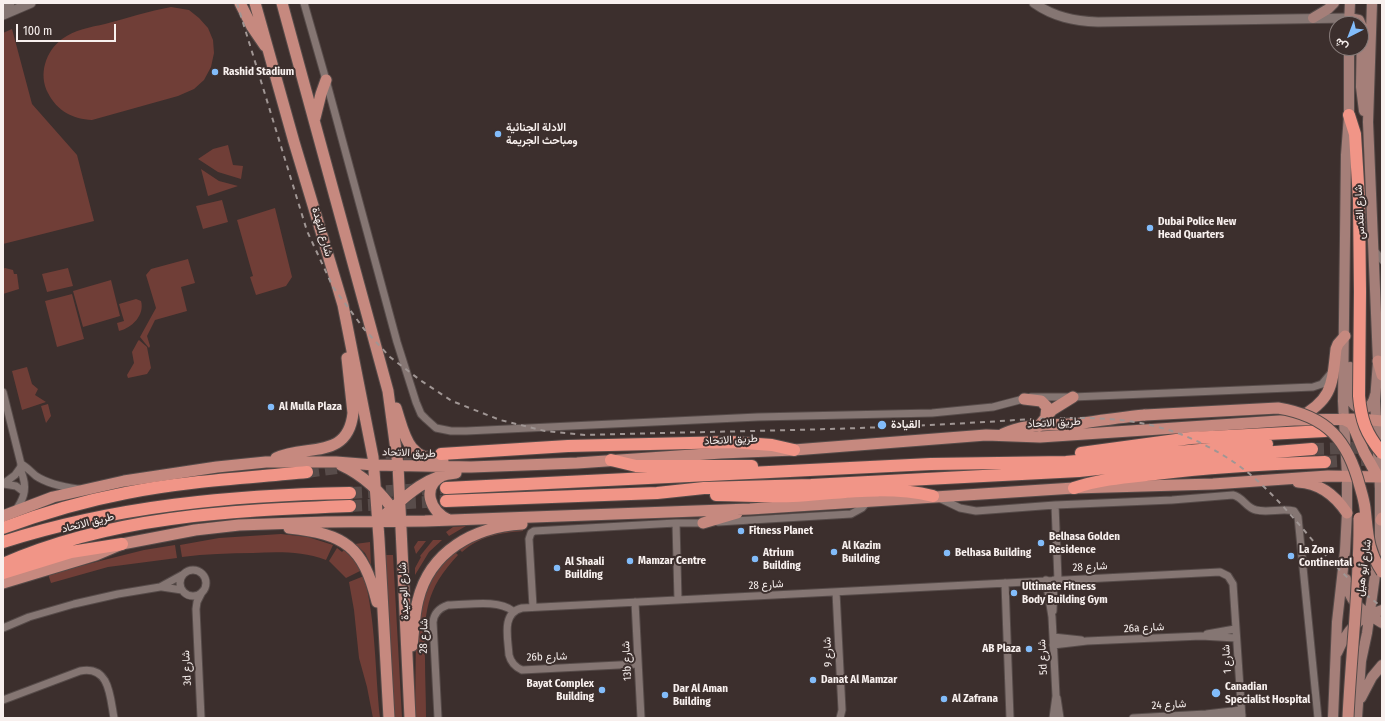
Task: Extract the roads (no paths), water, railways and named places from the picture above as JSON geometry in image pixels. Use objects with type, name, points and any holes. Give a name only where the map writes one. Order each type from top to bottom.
[{"type":"highway","points":[[1349,116],[1355,134],[1359,200],[1360,412],[1372,441],[1382,453]]},
{"type":"highway","points":[[1016,463],[1027,458],[1039,456],[1063,455],[1191,438],[1325,431]]},
{"type":"highway","points":[[441,454],[568,446],[731,442],[772,445],[794,450]]},
{"type":"highway","points":[[446,488],[676,478],[776,471],[931,464],[1066,462],[1260,444],[1312,445],[1079,471],[811,485],[704,488],[657,493],[446,501]]},
{"type":"highway","points":[[611,460],[636,466],[749,466],[776,471]]},
{"type":"highway","points":[[1074,488],[1105,480],[1186,470],[1269,464],[1325,462]]},
{"type":"highway","points":[[3,528],[59,509],[127,493],[186,484],[307,472]]},
{"type":"highway","points":[[657,493],[673,495],[771,496],[895,490],[933,496]]},
{"type":"highway","name":"طريق الاتحاد","points":[[3,542],[50,528],[85,520],[158,507],[266,496],[350,493]]},
{"type":"highway","name":"طريق الاتحاد","points":[[3,564],[47,548],[111,529],[170,519],[235,512],[350,506]]},
{"type":"highway","points":[[3,573],[71,552],[122,544]]},
{"type":"main road","points":[[240,3],[252,27],[269,51]]},
{"type":"main road","name":"شارع النهدة","points":[[256,3],[294,142],[339,292],[350,337],[374,465]]},
{"type":"main road","name":"شارع النهدة","points":[[282,3],[388,391],[398,465]]},
{"type":"main road","points":[[1313,18],[1328,10],[1334,3]]},
{"type":"main road","points":[[1349,16],[1350,3]]},
{"type":"main road","name":"شارع القدس","points":[[1372,3],[1368,122],[1376,292],[1378,361],[1376,394],[1379,421]]},
{"type":"main road","name":"شارع القدس","points":[[1343,419],[1346,155],[1349,116],[1349,56]]},
{"type":"main road","points":[[1362,56],[1362,100],[1368,122]]},
{"type":"main road","points":[[314,121],[318,102],[326,80]]},
{"type":"main road","points":[[1294,420],[1312,409],[1327,393],[1333,380],[1336,349],[1338,344],[1345,336],[1349,345],[1350,355],[1351,401],[1357,408],[1368,408],[1372,405],[1376,394]]},
{"type":"main road","points":[[266,462],[290,453],[328,448],[339,442],[347,433],[352,422],[353,413],[347,357],[350,337]]},
{"type":"main road","points":[[1378,361],[1382,375]]},
{"type":"main road","points":[[388,391],[395,405],[404,437],[408,444],[420,455],[429,459],[480,462],[495,466]]},
{"type":"main road","points":[[1039,426],[1046,415],[1058,405],[1073,397]]},
{"type":"main road","points":[[1024,398],[1041,401],[1047,407],[1046,415]]},
{"type":"main road","points":[[1000,435],[1015,429],[1082,423],[1145,414],[1265,408],[1278,408],[1292,411],[1316,420],[1336,435],[1350,456],[1355,467],[1365,508],[1368,540],[1382,583]]},
{"type":"main road","points":[[1343,419],[1353,426],[1360,444],[1380,477]]},
{"type":"main road","name":"طريق الاتحاد","points":[[3,516],[53,497],[124,481],[186,471],[266,462],[336,462],[447,468],[611,460],[721,452],[794,450],[986,435],[1040,437],[1294,420],[1343,419],[1379,421]]},
{"type":"main road","name":"شارع أبو هيل","points":[[1333,718],[1337,622],[1345,551],[1347,513],[1347,476],[1343,419]]},
{"type":"main road","points":[[1347,476],[1360,444],[1379,421]]},
{"type":"main road","name":"شارع أبو هيل","points":[[1358,714],[1361,661],[1379,570],[1381,519],[1379,421]]},
{"type":"main road","points":[[336,462],[354,472],[385,498],[396,505]]},
{"type":"main road","name":"شارع الوحيدة","points":[[374,465],[389,718]]},
{"type":"main road","name":"شارع الوحيدة","points":[[398,465],[396,505],[401,521],[410,718]]},
{"type":"main road","points":[[378,521],[424,482],[447,474],[475,471],[495,466]]},
{"type":"main road","points":[[447,474],[440,477],[434,483],[430,498],[436,512],[449,520]]},
{"type":"main road","points":[[1262,482],[1328,476],[1380,477]]},
{"type":"main road","points":[[3,583],[96,555],[122,544],[195,530],[261,524],[449,520],[750,509],[868,500],[1074,488],[1262,482],[1301,482],[1312,484],[1322,488],[1332,495],[1341,503],[1347,513]]},
{"type":"main road","points":[[1348,718],[1359,574],[1360,486]]},
{"type":"main road","points":[[703,523],[750,509]]},
{"type":"main road","points":[[408,668],[417,607],[422,588],[435,565],[454,547],[470,536],[484,530],[498,527],[568,521],[594,515]]},
{"type":"main road","points":[[261,524],[326,534],[347,545],[362,560],[367,570],[374,588],[383,625]]},
{"type":"main road","points":[[1345,551],[1347,591],[1357,605],[1382,623]]},
{"type":"main road","points":[[1335,665],[1338,653],[1347,634],[1356,623],[1369,615],[1382,610]]},
{"type":"main road","points":[[1358,714],[1366,687],[1382,665]]},
{"type":"street","points":[[3,6],[10,3]]},
{"type":"street","points":[[3,15],[32,3]]},
{"type":"street","points":[[304,3],[412,392],[421,414],[436,428],[451,431],[466,431],[750,417],[932,413],[993,407],[1024,398],[1040,396],[1073,397],[1313,387],[1322,384],[1335,369]]},
{"type":"street","points":[[1034,3],[1052,14],[1084,22],[1174,17],[1329,19]]},
{"type":"street","points":[[318,102],[324,101],[333,104]]},
{"type":"street","points":[[1374,250],[1382,260]]},
{"type":"street","points":[[1376,292],[1382,283]]},
{"type":"street","points":[[3,392],[4,402],[24,483],[24,492],[21,501],[14,511]]},
{"type":"street","points":[[3,484],[15,475],[20,466]]},
{"type":"street","points":[[20,466],[47,482],[65,488],[83,490]]},
{"type":"street","points":[[3,484],[16,486],[24,492]]},
{"type":"street","points":[[933,496],[960,508],[976,511],[1055,504],[1172,500],[1233,495],[1240,498],[1252,509],[1258,511],[1291,511],[1297,514],[1318,718]]},
{"type":"street","points":[[533,607],[529,539],[531,533],[538,530],[703,523],[851,514],[862,508],[868,500]]},
{"type":"street","name":"5d شارع","points":[[1052,617],[1056,580],[1055,504]]},
{"type":"street","points":[[676,523],[678,600]]},
{"type":"street","points":[[3,628],[74,604],[118,594],[160,587],[189,570],[201,572],[206,580],[202,592],[193,596],[183,592],[160,587]]},
{"type":"street","name":"شارع 28","points":[[438,718],[433,622],[436,613],[443,606],[448,605],[496,604],[513,611],[533,607],[1208,573]]},
{"type":"street","name":"شارع 1","points":[[1208,573],[1219,575],[1226,579],[1230,586],[1233,598],[1242,714]]},
{"type":"street","points":[[182,575],[180,583],[183,592]]},
{"type":"street","name":"5d شارع","points":[[1046,580],[1052,617],[1056,696],[1053,718]]},
{"type":"street","points":[[1005,583],[1010,718]]},
{"type":"street","name":"3d شارع","points":[[183,592],[192,603],[196,616]]},
{"type":"street","name":"3d شارع","points":[[201,718],[196,616],[197,602],[202,592]]},
{"type":"street","name":"شارع 9","points":[[836,592],[842,716]]},
{"type":"street","name":"13b شارع","points":[[635,602],[641,718]]},
{"type":"street","name":"26b شارع","points":[[513,611],[507,624],[509,654],[510,660],[517,668],[528,670],[638,664]]},
{"type":"street","name":"26a شارع","points":[[1201,636],[1235,628]]},
{"type":"street","name":"26a شارع","points":[[1053,641],[1201,636],[1236,638]]},
{"type":"street","points":[[3,700],[72,674],[88,673],[95,675],[101,680],[108,693],[114,718]]},
{"type":"street","name":"5d شارع","points":[[1056,696],[1060,718]]},
{"type":"street","name":"شارع 24","points":[[1133,718],[1206,714],[1224,716],[1242,714]]},
{"type":"tunnel","points":[[1312,449],[1382,447]]},
{"type":"tunnel","points":[[386,461],[430,456]]},
{"type":"tunnel","points":[[1325,462],[1378,459]]},
{"type":"tunnel","points":[[307,472],[352,466]]},
{"type":"tunnel","points":[[350,493],[446,488]]},
{"type":"tunnel","points":[[350,506],[446,501]]},
{"type":"railway","points":[[237,3],[307,231],[333,287],[364,329],[390,357],[420,380],[452,401],[500,420],[545,431],[585,435],[935,425],[1072,418],[1124,420],[1150,425],[1175,432],[1200,443],[1226,457],[1253,477],[1266,488],[1343,573],[1382,607]]},
{"type":"place","name":"Rashid Stadium","points":[[215,72]]},
{"type":"place","name":"الادلة الجنائية ومباحث الجريمة","points":[[498,134]]},
{"type":"place","name":"Dubai Police New Head Quarters","points":[[1150,228]]},
{"type":"place","name":"Al Mulla Plaza","points":[[271,407]]},
{"type":"place","name":"القيادة","points":[[882,425]]},
{"type":"place","name":"Fitness Planet","points":[[741,531]]},
{"type":"place","name":"Belhasa Golden Residence","points":[[1041,543]]},
{"type":"place","name":"Al Kazim Building","points":[[834,552]]},
{"type":"place","name":"Belhasa Building","points":[[947,553]]},
{"type":"place","name":"La Zona Continental","points":[[1291,556]]},
{"type":"place","name":"Atrium Building","points":[[755,559]]},
{"type":"place","name":"Mamzar Centre","points":[[630,561]]},
{"type":"place","name":"Al Shaali Building","points":[[557,568]]},
{"type":"place","name":"Ultimate Fitness Body Building Gym","points":[[1014,593]]},
{"type":"place","name":"AB Plaza","points":[[1029,649]]},
{"type":"place","name":"Danat Al Mamzar","points":[[813,680]]},
{"type":"place","name":"Bayat Complex Building","points":[[602,690]]},
{"type":"place","name":"Canadian Specialist Hospital","points":[[1216,693]]},
{"type":"place","name":"Dar Al Aman Building","points":[[665,695]]},
{"type":"place","name":"Al Zafrana","points":[[944,699]]}]
